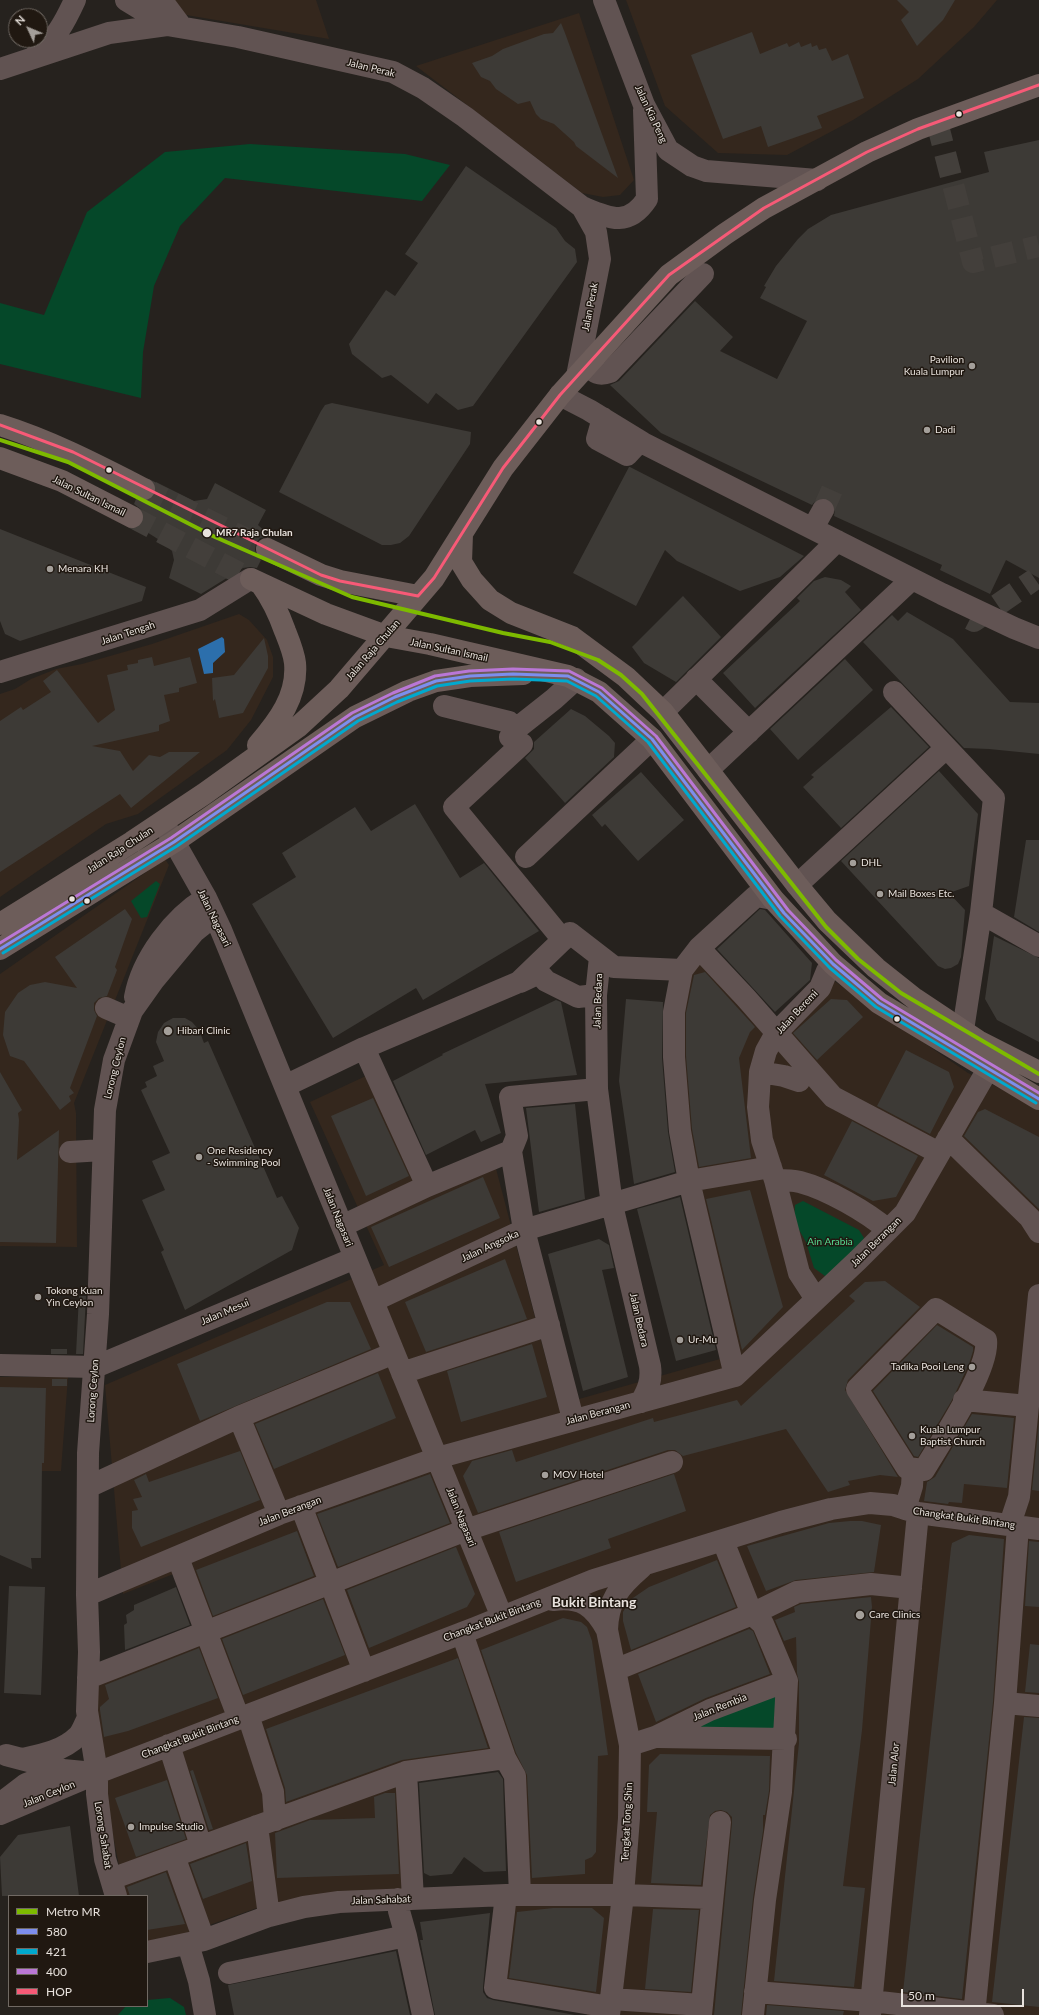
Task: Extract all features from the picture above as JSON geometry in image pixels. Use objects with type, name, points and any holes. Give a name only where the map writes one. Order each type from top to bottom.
[{"type":"main road","name":"Jalan Raja Chulan","points":[[0,924],[163,822],[299,726],[339,689],[386,636],[434,578],[503,468],[560,396],[669,275],[748,219],[894,139],[1038,85]]},
{"type":"main road","points":[[0,425],[28,434],[73,452],[144,489]]},
{"type":"main road","name":"Jalan Sultan Ismail","points":[[0,458],[62,482],[132,517]]},
{"type":"main road","points":[[462,534],[461,562],[472,580],[490,600],[511,613],[572,637],[626,677],[663,712],[797,885],[827,921],[876,968],[915,999],[978,1041],[1037,1070]]},
{"type":"main road","points":[[267,549],[321,575],[340,581],[418,596]]},
{"type":"main road","points":[[224,779],[276,724],[286,708],[292,690],[295,663],[278,612],[271,598],[254,581]]},
{"type":"main road","name":"Jalan Sultan Ismail","points":[[254,581],[326,614],[386,636],[430,644],[572,677],[599,692],[652,739],[775,901],[831,961],[879,1003],[1039,1099]]},
{"type":"main road","points":[[0,949],[174,842],[349,721],[408,691],[436,681],[470,676],[513,674],[572,677]]},
{"type":"street","points":[[32,59],[50,43],[64,25],[75,0]]},
{"type":"street","points":[[126,0],[174,25]]},
{"type":"street","points":[[158,0],[166,6],[174,25]]},
{"type":"street","name":"Jalan Kia Peng","points":[[604,0],[644,105],[668,150],[692,166],[706,171],[723,174],[817,180]]},
{"type":"street","name":"Jalan Perak","points":[[0,69],[109,33],[174,25],[393,72],[423,88],[466,117],[582,207],[596,232],[600,259],[582,370]]},
{"type":"street","points":[[582,207],[607,217],[620,219],[633,214],[647,199],[644,105]]},
{"type":"street","points":[[582,370],[602,375],[610,372],[703,274]]},
{"type":"street","points":[[560,396],[604,418],[640,441],[818,519],[837,541],[942,594],[1014,628],[1039,638]]},
{"type":"street","points":[[663,712],[837,541]]},
{"type":"street","points":[[708,770],[912,578]]},
{"type":"street","name":"Jalan Tengah","points":[[0,672],[200,610],[254,581]]},
{"type":"street","points":[[942,594],[947,608],[960,614]]},
{"type":"street","points":[[563,940],[454,807],[522,744],[510,737],[516,729],[554,699],[572,677]]},
{"type":"street","points":[[696,679],[749,732]]},
{"type":"street","points":[[894,692],[946,749],[994,798],[981,913],[963,1030]]},
{"type":"street","points":[[444,706],[509,722],[516,729]]},
{"type":"street","points":[[526,857],[652,739]]},
{"type":"street","points":[[797,885],[946,749]]},
{"type":"street","name":"Jalan Nagasari","points":[[163,822],[218,916],[285,1086],[502,1617]]},
{"type":"street","points":[[735,1376],[689,1181],[680,1131],[674,1057],[674,1012],[682,970],[699,948],[756,896],[775,901]]},
{"type":"street","name":"Lorong Ceylon","points":[[97,1773],[87,1720],[88,1453],[95,1366],[103,1150],[108,1085],[114,1060],[144,967],[153,951],[195,905],[218,916]]},
{"type":"street","points":[[981,913],[1039,946]]},
{"type":"street","points":[[519,982],[570,933],[614,967],[682,970]]},
{"type":"street","points":[[699,948],[833,1097],[944,1146],[1030,1218],[1039,1232]]},
{"type":"street","name":"Jalan Bedara","points":[[600,957],[596,996],[597,1089],[612,1205],[650,1366],[651,1376],[648,1391],[641,1402]]},
{"type":"street","name":"Jalan Beremi","points":[[816,1299],[799,1273],[773,1174],[762,1140],[758,1107],[760,1072],[766,1051],[776,1033],[820,988],[831,961]]},
{"type":"street","points":[[285,1086],[364,1048],[539,973],[546,981],[578,997],[596,996]]},
{"type":"street","points":[[106,1008],[130,1014]]},
{"type":"street","points":[[364,1048],[427,1186]]},
{"type":"street","name":"Jalan Berangan","points":[[87,1595],[178,1558],[279,1514],[436,1458],[735,1376],[905,1213],[988,1069]]},
{"type":"street","points":[[760,1072],[784,1076],[799,1082]]},
{"type":"street","points":[[573,1420],[524,1230],[511,1151],[517,1136],[510,1097],[597,1089]]},
{"type":"street","points":[[70,1152],[103,1150]]},
{"type":"street","points":[[342,1226],[427,1186],[511,1151]]},
{"type":"street","points":[[773,1174],[811,1185],[872,1217],[888,1230]]},
{"type":"street","name":"Jalan Angsoka","points":[[373,1302],[524,1230],[689,1181],[773,1174]]},
{"type":"street","name":"Jalan Mesui","points":[[95,1366],[356,1258]]},
{"type":"street","points":[[755,1992],[870,2008],[980,2014],[1005,1702],[1022,1526],[1019,1497],[1039,1295]]},
{"type":"street","points":[[936,1309],[986,1340],[987,1348],[964,1400],[924,1470],[913,1469],[907,1468],[885,1429],[857,1389],[936,1309]]},
{"type":"street","points":[[402,1373],[549,1325]]},
{"type":"street","points":[[88,1487],[238,1417],[394,1353]]},
{"type":"street","points":[[0,1365],[95,1366]]},
{"type":"street","points":[[964,1400],[986,1405],[1028,1406]]},
{"type":"street","points":[[238,1417],[279,1514]]},
{"type":"street","points":[[88,1678],[466,1530],[672,1462]]},
{"type":"street","name":"Jalan Alor","points":[[870,2008],[911,1588],[911,1511],[913,1469]]},
{"type":"street","name":"Changkat Bukit Bintang","points":[[97,1773],[462,1633],[594,1580],[831,1509],[870,1503],[893,1505],[911,1511],[1022,1526]]},
{"type":"street","points":[[301,1506],[364,1670]]},
{"type":"street","points":[[723,1541],[752,1614],[763,1624],[787,1682],[786,1739],[782,1792],[765,1900],[753,2015]]},
{"type":"street","points":[[178,1558],[205,1632],[243,1717],[273,1792],[266,1823],[269,1916]]},
{"type":"street","name":"Tengkat Tong Shin","points":[[610,2007],[623,1895],[629,1818],[623,1736],[615,1670],[608,1630],[608,1617],[615,1595],[626,1581],[647,1564]]},
{"type":"street","points":[[615,1670],[752,1614],[797,1592],[871,1584],[911,1588]]},
{"type":"street","name":"Tengkat Tong Shin","points":[[538,1602],[566,1598],[582,1602],[597,1613],[608,1630]]},
{"type":"street","points":[[462,1633],[505,1753],[515,1776],[513,1895],[495,1988],[610,2007],[702,2010],[720,1822]]},
{"type":"street","name":"Jalan Rembia","points":[[655,1737],[710,1710],[787,1682]]},
{"type":"street","points":[[1005,1702],[1039,1706]]},
{"type":"street","points":[[9,1755],[43,1755],[63,1747],[78,1736],[87,1720]]},
{"type":"street","name":"Jalan Rembia","points":[[623,1736],[786,1739]]},
{"type":"street","points":[[169,1745],[201,1846]]},
{"type":"street","points":[[113,1888],[174,1856],[406,1772],[505,1753]]},
{"type":"street","points":[[9,1755],[63,1770],[97,1773]]},
{"type":"street","points":[[1,1806],[12,1775],[12,1765],[9,1755]]},
{"type":"street","name":"Jalan Ceylon","points":[[1,1806],[26,1784],[63,1770]]},
{"type":"street","points":[[406,1772],[406,1899],[399,1911],[406,1936],[422,2015]]},
{"type":"street","name":"Jalan Ceylon","points":[[1,1806],[97,1773]]},
{"type":"street","name":"Lorong Sahabat","points":[[97,1773],[97,1794],[105,1859],[113,1888]]},
{"type":"street","points":[[174,1856],[196,1942],[199,1981],[205,2015]]},
{"type":"street","name":"Jalan Sahabat","points":[[148,1952],[196,1942],[269,1916],[304,1907],[339,1902],[406,1899],[449,1907],[513,1895],[623,1895],[712,1898]]},
{"type":"street","points":[[229,1973],[406,1936]]},
{"type":"shaded area","points":[[151,0],[316,0],[329,39],[186,15]]},
{"type":"shaded area","points":[[626,0],[997,0],[974,27],[918,79],[853,120],[787,155],[718,153],[665,106]]},
{"type":"shaded area","points":[[579,13],[634,180],[620,195],[603,197],[582,193],[416,66]]},
{"type":"shaded area","points":[[239,614],[249,620],[267,640],[273,657],[273,677],[251,720],[227,750],[138,814],[106,824],[0,897],[0,694],[15,689],[31,679],[56,669],[82,664],[152,644]]},
{"type":"shaded area","points":[[165,859],[169,865],[74,1103],[76,1113],[77,1247],[0,1246],[0,974]]},
{"type":"shaded area","points":[[701,958],[770,1030],[834,981],[968,1073],[1039,1107],[1039,2015],[587,2015],[586,2008],[490,1990],[515,1881],[510,1771],[502,1762],[416,1776],[420,1888],[268,1904],[148,1947],[148,1895],[125,1895],[89,1714],[95,1673],[199,1633],[176,1573],[123,1594],[105,1385],[384,1265],[310,1102],[368,1075],[427,1186],[494,1161],[558,1405],[727,1357],[686,1188],[683,979]]},
{"type":"shaded area","points":[[0,1377],[68,1377],[61,1471],[0,1471]]},
{"type":"green space","points":[[250,144],[405,154],[450,165],[422,201],[225,178],[180,226],[154,286],[143,352],[141,398],[0,364],[0,303],[44,315],[87,212],[165,152]]},
{"type":"green space","points":[[156,881],[160,884],[147,917],[141,918],[131,901]]},
{"type":"green space","name":"Ain Arabia","points":[[803,1201],[859,1230],[864,1238],[857,1249],[830,1276],[825,1276],[814,1268],[806,1242],[794,1221],[795,1205]]},
{"type":"green space","points":[[779,1695],[778,1730],[695,1728],[694,1720]]},
{"type":"green space","points":[[170,1998],[184,2007],[186,2015],[118,2015],[125,2007],[148,2007],[148,2000]]},
{"type":"water","points":[[222,637],[224,639],[225,652],[213,663],[213,673],[204,674],[198,649]]},
{"type":"building","points":[[897,0],[955,0],[943,20],[917,46],[901,20],[909,12]]},
{"type":"building","points":[[561,23],[618,178],[576,146],[574,142],[554,124],[541,119],[536,114],[530,101],[518,104],[496,89],[490,81],[481,77],[472,63],[492,56],[503,49],[544,34],[553,33]]},
{"type":"building","points":[[752,32],[760,54],[787,43],[789,47],[799,42],[801,47],[811,43],[812,47],[817,45],[819,50],[826,48],[832,61],[848,54],[864,98],[817,116],[822,128],[768,147],[761,126],[723,139],[691,55]]},
{"type":"building","points":[[1039,140],[1039,578],[1006,560],[990,594],[940,570],[942,565],[834,516],[834,504],[829,499],[817,499],[812,505],[661,433],[610,385],[619,381],[695,301],[733,337],[720,351],[777,379],[807,321],[760,298],[766,287],[764,286],[776,266],[808,229],[831,215],[989,172],[984,152]]},
{"type":"building","points":[[466,166],[556,228],[565,241],[575,249],[577,262],[473,406],[458,410],[436,393],[428,404],[391,375],[382,378],[352,354],[349,344],[386,290],[395,296],[418,263],[405,254]]},
{"type":"building","points":[[332,403],[471,432],[470,444],[409,536],[400,543],[382,545],[279,492],[321,411],[325,405]]},
{"type":"building","points":[[629,467],[804,556],[780,577],[740,591],[677,561],[665,550],[636,606],[573,573]]},
{"type":"building","name":"MR7 Raja Chulan","points":[[156,482],[194,501],[207,499],[215,483],[266,510],[258,525],[272,538],[260,538],[256,543],[255,550],[257,556],[261,560],[257,568],[243,568],[201,594],[169,578],[174,560],[172,551],[164,543],[139,527],[143,522],[144,516],[142,510],[134,504],[136,499],[144,501],[151,499],[155,494]]},
{"type":"building","name":"Menara KH","points":[[0,529],[146,587],[142,601],[20,641],[5,634],[0,621]]},
{"type":"building","points":[[825,577],[841,580],[851,586],[845,592],[861,610],[755,708],[723,673],[800,601],[797,598],[814,581]]},
{"type":"building","points":[[683,596],[721,637],[676,682],[644,663],[632,647]]},
{"type":"building","points":[[907,612],[953,639],[1010,702],[1039,703],[1039,754],[964,748],[863,642],[892,615],[898,621]]},
{"type":"building","points":[[264,638],[268,656],[268,668],[243,713],[219,718],[215,699],[213,701],[212,678],[234,675]]},
{"type":"building","points":[[152,657],[154,666],[190,657],[197,683],[179,688],[179,692],[164,695],[170,721],[159,725],[159,731],[92,746],[120,751],[133,771],[149,755],[160,757],[169,752],[200,752],[131,808],[120,794],[0,872],[0,721],[21,707],[23,710],[51,692],[43,681],[57,670],[98,723],[115,710],[107,675],[128,670],[127,665],[138,663],[138,660]]},
{"type":"building","points":[[845,659],[873,690],[798,760],[770,729]]},
{"type":"building","points":[[891,707],[929,747],[841,828],[803,787],[814,777],[811,775]]},
{"type":"building","points":[[571,709],[585,716],[615,743],[614,757],[565,803],[525,758],[534,749],[534,742]]},
{"type":"building","points":[[939,771],[978,814],[969,886],[949,893],[965,910],[961,957],[958,964],[951,968],[945,969],[938,966],[841,861]]},
{"type":"building","points":[[641,772],[684,820],[638,861],[605,824],[602,827],[592,815]]},
{"type":"building","points":[[415,804],[460,878],[484,863],[539,931],[423,1000],[416,988],[333,1038],[252,904],[296,877],[282,853],[355,807],[371,831]]},
{"type":"building","points":[[1026,840],[1039,840],[1039,932],[1014,917]]},
{"type":"building","points":[[125,909],[132,919],[115,967],[117,970],[107,996],[99,998],[94,1003],[94,1010],[97,1016],[70,1088],[74,1093],[69,1096],[71,1101],[60,1110],[24,1061],[10,1056],[3,1035],[5,1012],[18,993],[30,985],[45,982],[77,988],[55,957]]},
{"type":"building","points":[[760,909],[765,910],[812,963],[810,980],[775,1012],[717,949]]},
{"type":"building","points":[[994,936],[1039,958],[1039,1042],[997,1020],[985,999]]},
{"type":"building","points":[[705,972],[755,1027],[750,1032],[739,1058],[751,1158],[699,1167],[692,1129],[686,1056],[686,1013],[694,975]]},
{"type":"building","points":[[626,999],[663,1002],[662,1058],[668,1132],[675,1172],[634,1184],[619,1081]]},
{"type":"building","points":[[831,999],[847,1000],[863,1017],[817,1060],[793,1033]]},
{"type":"building","points":[[556,1000],[561,1002],[577,1075],[485,1084],[501,1133],[481,1142],[475,1130],[426,1155],[393,1081],[443,1055],[442,1054]]},
{"type":"building","points":[[173,1018],[185,1018],[192,1022],[199,1030],[204,1043],[208,1041],[277,1198],[282,1196],[299,1228],[292,1250],[185,1310],[161,1252],[164,1250],[142,1200],[165,1190],[152,1161],[170,1153],[141,1090],[147,1087],[145,1082],[157,1076],[153,1066],[164,1061],[156,1042],[158,1032],[164,1023]]},
{"type":"building","points":[[906,1050],[949,1072],[954,1087],[930,1134],[877,1106]]},
{"type":"building","points":[[0,1072],[22,1110],[18,1113],[17,1160],[59,1130],[56,1243],[0,1242]]},
{"type":"building","points":[[373,1098],[409,1176],[366,1196],[331,1116]]},
{"type":"building","points":[[575,1104],[585,1199],[539,1212],[526,1108]]},
{"type":"building","points":[[985,1109],[1039,1137],[1039,1209],[964,1136],[978,1112]]},
{"type":"building","points":[[852,1121],[918,1156],[896,1197],[873,1201],[824,1175]]},
{"type":"building","points":[[483,1177],[500,1218],[389,1267],[371,1227]]},
{"type":"building","points":[[750,1190],[783,1307],[742,1350],[706,1199]]},
{"type":"building","points":[[680,1197],[716,1350],[676,1361],[637,1209]]},
{"type":"building","points":[[599,1239],[609,1245],[614,1268],[602,1270],[628,1377],[583,1391],[548,1254]]},
{"type":"building","points":[[505,1259],[527,1319],[426,1352],[405,1302]]},
{"type":"building","points":[[885,1281],[920,1307],[848,1380],[845,1390],[898,1477],[880,1475],[848,1481],[850,1485],[828,1492],[786,1429],[683,1456],[675,1450],[668,1450],[478,1513],[463,1476],[472,1461],[512,1450],[516,1462],[653,1418],[654,1422],[737,1400],[741,1406],[855,1301],[849,1296],[865,1282]]},
{"type":"building","points":[[79,1296],[86,1296],[83,1354],[76,1354]]},
{"type":"building","points":[[327,1302],[350,1302],[371,1349],[200,1421],[177,1364]]},
{"type":"building","points":[[937,1325],[973,1347],[973,1351],[969,1364],[952,1400],[918,1457],[914,1456],[873,1391]]},
{"type":"building","points":[[532,1344],[547,1397],[461,1422],[447,1371]]},
{"type":"building","points":[[51,1349],[67,1349],[67,1354],[51,1354]]},
{"type":"building","points":[[378,1373],[396,1418],[274,1469],[255,1424]]},
{"type":"building","points":[[52,1379],[67,1379],[67,1386],[52,1386]]},
{"type":"building","points":[[0,1387],[46,1388],[44,1463],[42,1463],[41,1558],[31,1558],[32,1569],[0,1555]]},
{"type":"building","points":[[972,1414],[1014,1418],[1007,1488],[964,1484],[962,1503],[949,1502],[948,1504],[924,1501],[927,1482],[935,1477]]},
{"type":"building","points":[[1039,1422],[1039,1491],[1032,1490]]},
{"type":"building","points":[[240,1451],[260,1500],[141,1547],[132,1528],[132,1511],[138,1510],[133,1499],[142,1497],[134,1480],[146,1474],[149,1482]]},
{"type":"building","points":[[430,1474],[450,1523],[338,1567],[317,1514]]},
{"type":"building","points":[[674,1474],[686,1511],[608,1539],[611,1548],[516,1582],[499,1532]]},
{"type":"building","points":[[862,1521],[881,1525],[874,1572],[796,1580],[766,1591],[747,1546],[829,1523]]},
{"type":"building","points":[[297,1531],[314,1576],[213,1616],[196,1570]]},
{"type":"building","points":[[969,1535],[1004,1539],[993,1702],[962,1999],[903,1992],[951,1548],[952,1543]]},
{"type":"building","points":[[1029,1541],[1039,1542],[1039,1607],[1025,1606]]},
{"type":"building","points":[[456,1547],[475,1594],[467,1607],[369,1648],[347,1590]]},
{"type":"building","points":[[717,1560],[736,1607],[631,1650],[623,1621],[623,1612],[630,1600],[649,1587]]},
{"type":"building","points":[[9,1586],[45,1587],[41,1695],[4,1693]]},
{"type":"building","points":[[176,1587],[190,1625],[125,1650],[124,1625],[127,1623],[126,1615],[134,1610],[134,1605]]},
{"type":"building","points":[[871,1597],[872,1607],[862,1730],[843,1886],[865,1888],[854,1987],[774,1981],[799,1743],[799,1682],[797,1673],[796,1637],[784,1641],[775,1620],[795,1612],[794,1607],[801,1604]]},
{"type":"building","points":[[323,1599],[345,1655],[243,1695],[222,1639]]},
{"type":"building","points":[[563,1618],[581,1622],[587,1627],[592,1641],[608,1755],[598,1756],[596,1852],[592,1857],[585,1860],[585,1874],[532,1878],[527,1775],[516,1753],[481,1650]]},
{"type":"building","points":[[749,1629],[753,1631],[770,1674],[706,1698],[656,1722],[638,1674]]},
{"type":"building","points":[[1030,1644],[1039,1645],[1039,1693],[1025,1692]]},
{"type":"building","points":[[199,1648],[218,1698],[128,1731],[104,1737],[100,1707],[109,1699],[105,1685]]},
{"type":"building","points":[[458,1658],[488,1748],[402,1760],[286,1802],[285,1788],[266,1729]]},
{"type":"building","points":[[1024,1717],[1039,1718],[1039,2007],[992,2002]]},
{"type":"building","points":[[660,1754],[770,1756],[769,1791],[765,1815],[763,1815],[763,1831],[753,1898],[741,2015],[714,2015],[732,1817],[727,1812],[721,1810],[715,1811],[710,1815],[701,1885],[651,1883],[657,1812],[647,1812],[649,1765]]},
{"type":"building","points":[[193,1770],[213,1829],[209,1830],[190,1771]]},
{"type":"building","points":[[498,1772],[503,1779],[506,1871],[484,1872],[464,1857],[452,1874],[430,1876],[424,1873],[419,1783]]},
{"type":"building","points":[[167,1780],[186,1839],[136,1857],[115,1798]]},
{"type":"building","points":[[385,1793],[395,1793],[399,1874],[277,1878],[275,1833],[310,1820],[375,1818],[374,1797]]},
{"type":"building","points":[[70,1826],[79,1895],[2,1896],[0,1857],[18,1835]]},
{"type":"building","points":[[246,1843],[252,1881],[203,1899],[190,1864]]},
{"type":"building","points":[[166,1872],[185,1924],[148,1930],[148,1895],[130,1895],[127,1887]]},
{"type":"building","points":[[553,1908],[592,1908],[604,1918],[596,1992],[509,1978],[517,1912]]},
{"type":"building","points":[[653,1909],[699,1910],[691,1992],[645,1989]]},
{"type":"building","points":[[490,1913],[483,1987],[483,1992],[487,1998],[575,2015],[435,2015],[420,1940],[423,1940],[420,1922]]},
{"type":"building","points":[[396,1951],[410,2015],[234,2015],[228,1985]]},
{"type":"building","points":[[767,2005],[844,2011],[843,2015],[766,2015]]},
{"type":"tunnel","points":[[937,122],[973,262],[1039,246]]},
{"type":"tunnel","points":[[144,489],[267,549]]},
{"type":"tunnel","points":[[823,510],[832,490]]},
{"type":"tunnel","points":[[132,517],[251,579]]},
{"type":"tunnel","points":[[970,619],[974,621],[1035,579]]},
{"type":"metro line","name":"MR","points":[[0,440],[68,462],[215,537],[352,597],[503,633],[550,642],[598,660],[621,675],[642,694],[826,927],[858,959],[901,993],[1039,1074]]},
{"type":"transit line","name":"HOP","points":[[0,425],[73,452],[321,575],[340,581],[418,596],[434,578],[503,468],[560,395],[669,275],[764,208],[867,152],[918,129],[1039,85]]},
{"type":"transit line","name":"400","points":[[0,943],[171,838],[352,713],[393,693],[435,676],[469,671],[513,669],[569,671],[602,688],[656,736],[788,910],[836,960],[882,999],[1039,1093]]},
{"type":"transit line","name":"580","points":[[0,949],[174,842],[355,717],[395,697],[436,681],[470,676],[513,674],[568,676],[599,692],[652,739],[784,913],[833,964],[879,1003],[1039,1099]]},
{"type":"transit line","name":"421","points":[[3,953],[177,846],[358,721],[397,702],[437,686],[470,681],[513,679],[567,681],[596,696],[648,742],[780,916],[830,968],[876,1007],[1036,1103]]},
{"type":"place","name":"Pavilion Kuala Lumpur","points":[[972,366]]},
{"type":"place","name":"Dadi","points":[[927,430]]},
{"type":"place","name":"MR7 Raja Chulan","points":[[207,533]]},
{"type":"place","name":"Menara KH","points":[[50,569]]},
{"type":"place","name":"DHL","points":[[853,863]]},
{"type":"place","name":"Mail Boxes Etc.","points":[[880,894]]},
{"type":"place","name":"Hibari Clinic","points":[[168,1031]]},
{"type":"place","name":"One Residency - Swimming Pool","points":[[199,1157]]},
{"type":"place","name":"Tokong Kuan Yin Ceylon","points":[[38,1297]]},
{"type":"place","name":"Ur-Mu","points":[[680,1340]]},
{"type":"place","name":"Tadika Pooi Leng","points":[[972,1367]]},
{"type":"place","name":"Kuala Lumpur Baptist Church","points":[[912,1436]]},
{"type":"place","name":"MOV Hotel","points":[[545,1475]]},
{"type":"place","name":"Care Clinics","points":[[860,1615]]},
{"type":"place","name":"Impulse Studio","points":[[131,1827]]},
{"type":"district","name":"Bukit Bintang","points":[[594,1602]]}]
